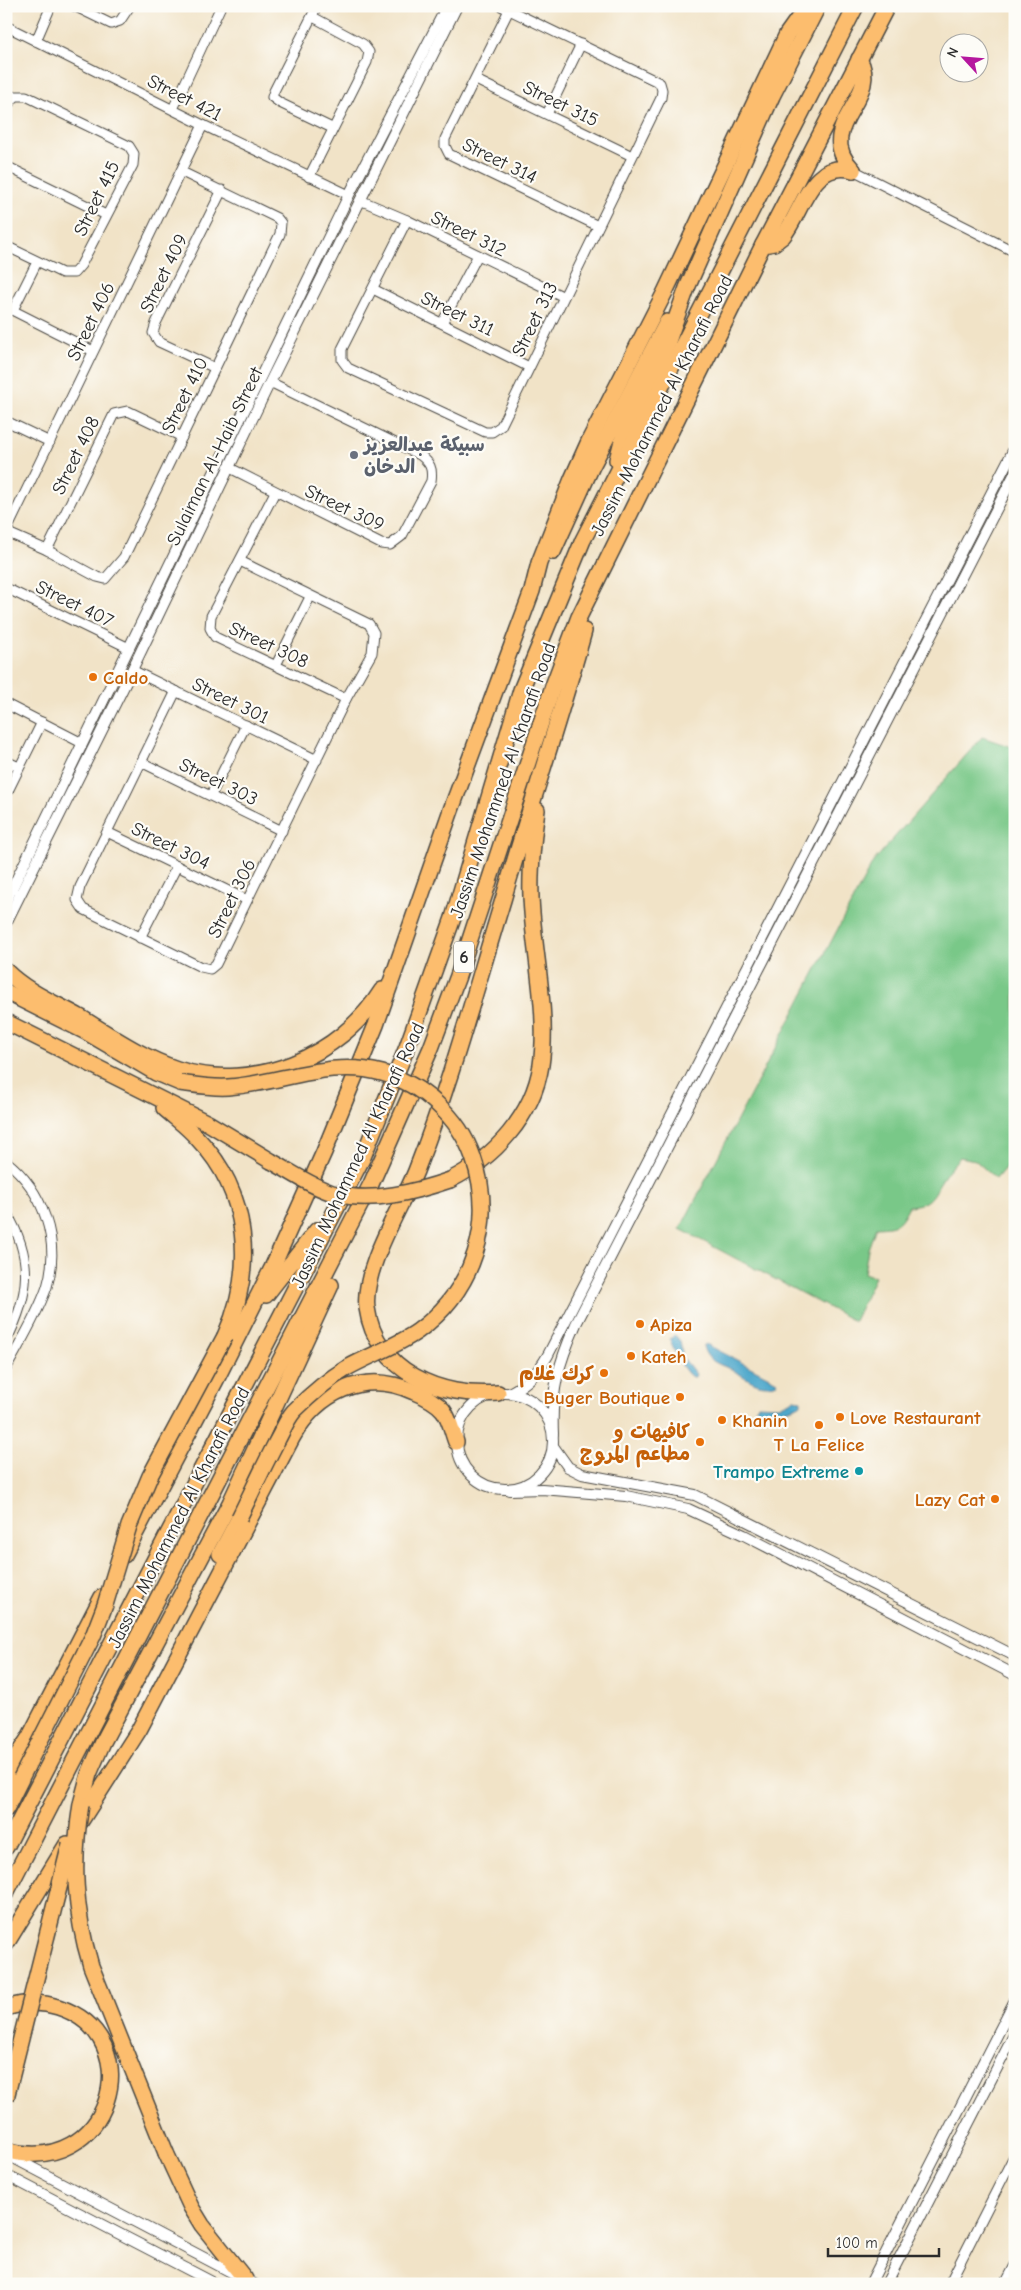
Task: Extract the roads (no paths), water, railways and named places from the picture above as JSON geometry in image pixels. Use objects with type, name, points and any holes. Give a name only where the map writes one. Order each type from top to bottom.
[{"type":"highway","points":[[6,1788],[29,1738],[276,1260],[324,1152],[376,1025],[461,782],[532,591],[539,563],[590,439],[665,292],[787,34],[806,6]]},
{"type":"highway","points":[[616,474],[619,449],[623,436],[667,344],[687,288],[772,96],[818,6]]},
{"type":"highway","name":"Jassim Mohammed Al Kharafi Road","points":[[6,1848],[363,1157],[407,1047],[453,918],[521,690],[583,540],[856,6]]},
{"type":"highway","name":"Jassim Mohammed Al Kharafi Road","points":[[6,1892],[371,1184],[431,1048],[458,976],[553,686],[579,617],[763,245],[886,6]]},
{"type":"highway","points":[[852,170],[842,157],[838,144],[842,127],[864,81],[863,67],[859,59]]},
{"type":"highway","points":[[763,245],[774,242],[787,232],[820,176],[832,169],[852,170]]},
{"type":"highway","points":[[532,591],[545,572],[592,466],[628,393],[687,288]]},
{"type":"highway","points":[[503,1393],[478,1395],[439,1388],[404,1370],[390,1358],[378,1341],[369,1315],[367,1288],[371,1270],[412,1180],[444,1098],[546,762],[583,633],[594,586]]},
{"type":"highway","points":[[6,1022],[208,1124],[271,1162],[335,1194],[357,1197],[423,1190],[450,1180],[472,1169],[491,1152],[517,1123],[532,1094],[541,1066],[542,1036],[531,888],[532,852],[546,762]]},
{"type":"highway","points":[[6,971],[21,984],[151,1058],[177,1069],[204,1074],[232,1076],[260,1073],[299,1061],[335,1042],[373,1004],[398,961]]},
{"type":"highway","points":[[6,992],[86,1032],[156,1073],[180,1083],[227,1087],[319,1070],[346,1068],[382,1073],[399,1079],[436,1103],[453,1121],[472,1155],[482,1192],[482,1221],[477,1250],[471,1268],[452,1299],[417,1332],[345,1369],[319,1387],[292,1414],[101,1787],[55,1866],[6,1944]]},
{"type":"highway","points":[[28,1002],[90,1023]]},
{"type":"highway","points":[[6,1809],[93,1636],[105,1605],[129,1526],[150,1476],[225,1336],[233,1317],[244,1276],[242,1233],[232,1193],[212,1156],[184,1124],[148,1094]]},
{"type":"highway","points":[[240,1332],[260,1302],[312,1238],[345,1172],[353,1163],[363,1157]]},
{"type":"highway","points":[[6,2098],[89,1774],[103,1742],[230,1503],[339,1267],[371,1184]]},
{"type":"highway","points":[[101,1787],[139,1730],[299,1425],[313,1409],[330,1395],[353,1385],[393,1384],[412,1390],[436,1404],[447,1417],[456,1442]]},
{"type":"highway","points":[[6,1772],[29,1738]]},
{"type":"highway","points":[[81,1804],[74,1870],[77,1911],[91,1966],[166,2153],[192,2207],[202,2225],[249,2282]]},
{"type":"highway","points":[[6,2008],[19,2004],[44,2002],[72,2012],[90,2025],[104,2047],[111,2074],[106,2106],[90,2132],[68,2147],[45,2154],[21,2154],[6,2150]]},
{"type":"street","points":[[36,41],[52,6]]},
{"type":"street","points":[[74,6],[111,24],[120,22],[130,6]]},
{"type":"street","points":[[173,109],[221,6]]},
{"type":"street","points":[[318,6],[272,98],[332,128]]},
{"type":"street","name":"Sulaiman Al-Haib Street","points":[[6,923],[132,670],[228,467],[242,427],[270,382],[360,200],[443,24],[447,6]]},
{"type":"street","name":"Sulaiman Al-Haib Street","points":[[6,901],[129,648],[242,427],[349,195],[443,24],[457,6]]},
{"type":"street","name":"Street 313","points":[[407,220],[342,349],[342,360],[348,368],[485,432],[492,432],[501,426],[562,296],[661,98],[662,90],[660,83],[505,8]]},
{"type":"street","name":"Street 314","points":[[505,8],[476,80],[445,139],[445,146],[449,154],[598,226]]},
{"type":"street","points":[[309,176],[366,62],[369,52],[364,44],[312,17]]},
{"type":"street","name":"Street 421","points":[[6,26],[203,125],[349,195]]},
{"type":"street","points":[[547,114],[581,44]]},
{"type":"street","name":"Street 315","points":[[476,80],[632,156]]},
{"type":"street","name":"Street 415","points":[[6,110],[9,103],[16,96],[26,96],[129,146],[134,154],[133,165],[81,265],[74,273],[62,273],[6,246]]},
{"type":"street","name":"Street 406","points":[[6,532],[182,172],[203,125]]},
{"type":"street","points":[[6,166],[106,215]]},
{"type":"street","points":[[852,170],[1015,252]]},
{"type":"street","name":"Street 410","points":[[6,532],[46,550],[96,577],[105,579],[124,557],[280,234],[281,224],[276,218],[182,172]]},
{"type":"street","name":"Street 409","points":[[215,368],[159,342],[153,333],[156,323],[222,190]]},
{"type":"street","name":"Street 312","points":[[360,200],[407,220],[562,296]]},
{"type":"street","points":[[442,324],[478,255]]},
{"type":"street","points":[[38,262],[10,309],[93,351]]},
{"type":"street","name":"Street 311","points":[[372,289],[529,366]]},
{"type":"street","name":"Street 309","points":[[228,467],[381,544],[390,545],[402,536],[431,482],[430,464],[420,455],[270,382]]},
{"type":"street","name":"Street 408","points":[[46,550],[114,414],[128,411],[182,437]]},
{"type":"street","points":[[6,421],[50,442]]},
{"type":"street","points":[[510,1490],[534,1480],[544,1470],[550,1459],[553,1446],[554,1386],[558,1366],[576,1324],[743,989],[806,854],[1015,447]]},
{"type":"street","points":[[1015,473],[816,859],[743,989],[543,1365],[528,1382],[503,1393],[487,1396],[468,1410],[461,1419],[456,1442],[460,1461],[472,1478],[490,1488],[510,1490],[542,1489],[608,1494],[688,1509],[744,1535],[1015,1675]]},
{"type":"street","name":"Street 308","points":[[275,492],[211,616],[210,628],[215,638],[346,699]]},
{"type":"street","name":"Street 306","points":[[176,691],[80,887],[77,900],[84,910],[200,967],[210,969],[216,964],[346,699],[372,653],[375,642],[374,633],[368,624],[240,561]]},
{"type":"street","name":"Street 407","points":[[6,588],[129,648]]},
{"type":"street","points":[[276,665],[310,597]]},
{"type":"street","name":"Street 301","points":[[132,670],[317,760]]},
{"type":"street","points":[[6,704],[82,743]]},
{"type":"street","points":[[6,795],[42,722]]},
{"type":"street","points":[[211,795],[246,726]]},
{"type":"street","points":[[6,761],[19,767]]},
{"type":"street","name":"Street 303","points":[[142,762],[282,830]]},
{"type":"street","name":"Street 304","points":[[108,832],[247,900]]},
{"type":"street","points":[[806,854],[816,859]]},
{"type":"street","points":[[140,938],[178,866]]},
{"type":"street","points":[[6,1160],[24,1178],[41,1204],[48,1228],[52,1253],[51,1270],[41,1302],[6,1369]]},
{"type":"street","points":[[6,1212],[21,1242],[26,1274],[21,1308],[6,1342]]},
{"type":"street","points":[[503,1393],[519,1395],[538,1406],[545,1414],[553,1434]]},
{"type":"street","points":[[553,1446],[568,1467],[582,1474],[695,1495],[1015,1656]]},
{"type":"street","points":[[870,2284],[1015,2000]]},
{"type":"street","points":[[886,2284],[1015,2034]]},
{"type":"street","points":[[6,2154],[249,2282]]},
{"type":"street","points":[[949,2284],[1015,2154]]},
{"type":"street","points":[[6,2175],[216,2284]]},
{"type":"street","points":[[1005,2284],[1015,2265]]},
{"type":"water","points":[[675,1335],[680,1341],[683,1358],[696,1374],[695,1377],[692,1377],[685,1370],[676,1354],[670,1339]]},
{"type":"water","points":[[706,1344],[777,1381],[777,1383],[765,1385],[755,1383],[731,1369],[716,1363],[705,1352],[703,1346]]},
{"type":"water","points":[[794,1399],[801,1400],[801,1404],[778,1411],[765,1411],[755,1408],[758,1405],[779,1406]]},
{"type":"place","name":"سبيكة عبدالعزيز الدخان","points":[[354,455]]},
{"type":"place","name":"Caldo","points":[[93,677]]},
{"type":"place","name":"Apiza","points":[[640,1324]]},
{"type":"place","name":"Kateh","points":[[631,1356]]},
{"type":"place","name":"كرك غلام","points":[[604,1373]]},
{"type":"place","name":"Buger Boutique","points":[[680,1397]]},
{"type":"place","name":"Love Restaurant","points":[[840,1417]]},
{"type":"place","name":"Khanin","points":[[722,1420]]},
{"type":"place","name":"T La Felice","points":[[819,1425]]},
{"type":"place","name":"كافيهات و مطاعم المروج","points":[[700,1442]]},
{"type":"place","name":"Trampo Extreme","points":[[859,1471]]},
{"type":"place","name":"Lazy Cat","points":[[995,1499]]}]
